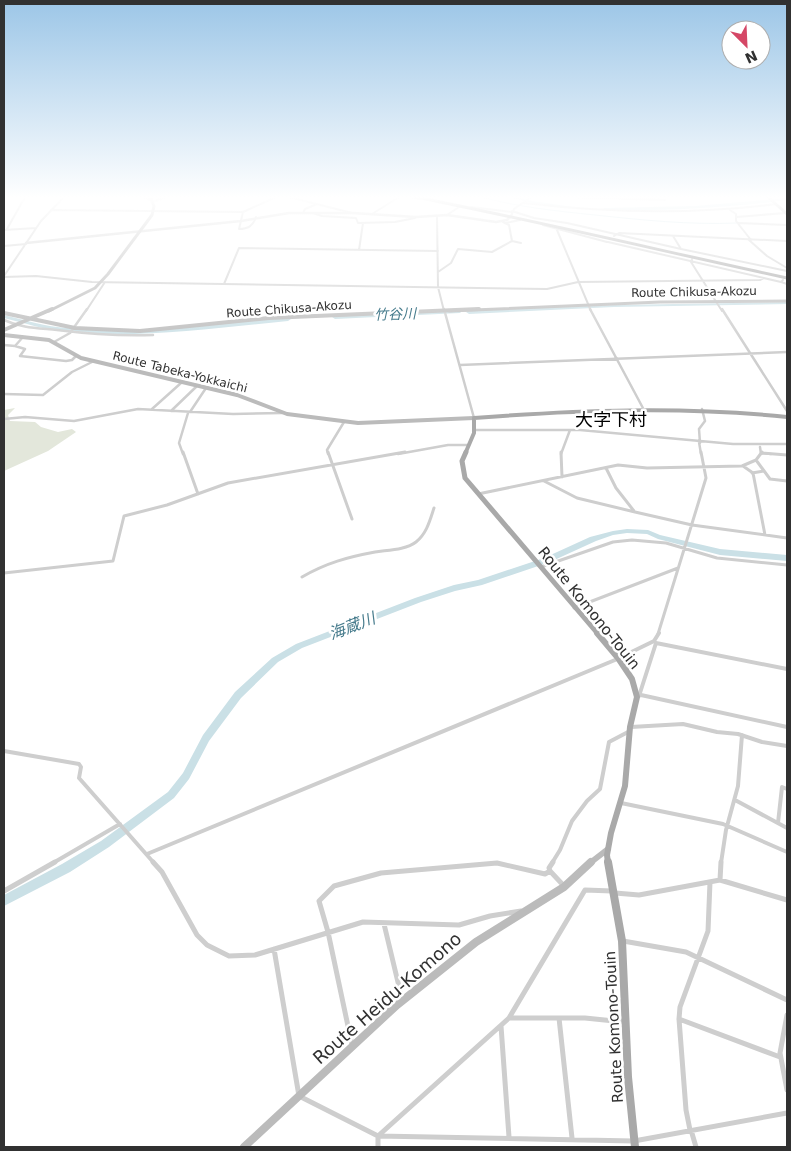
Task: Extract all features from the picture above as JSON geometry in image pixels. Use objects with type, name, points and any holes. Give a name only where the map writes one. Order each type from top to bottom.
[{"type":"highway","points":[[663,251],[786,275]]},
{"type":"main road","points":[[4,330],[81,296],[103,282],[126,251]]},
{"type":"main road","name":"Route Chikusa-Akozu","points":[[4,314],[75,328],[140,331],[257,318],[787,301]]},
{"type":"main road","name":"Route Tabeka-Yokkaichi","points":[[4,335],[54,342],[76,356],[246,398],[282,413],[344,422],[384,424],[474,418]]},
{"type":"main road","points":[[474,418],[550,412],[702,409],[787,417]]},
{"type":"main road","name":"Route Komono-Touin","points":[[474,418],[475,430],[462,461],[465,478],[618,658],[632,678],[639,696],[630,729],[628,767],[621,802],[608,849],[622,941],[625,1022],[634,1144]]},
{"type":"main road","name":"Route Heidu-Komono","points":[[244,1147],[352,1045],[402,1001],[476,942],[564,887],[596,856],[608,849]]},
{"type":"street","points":[[4,276],[21,251]]},
{"type":"street","points":[[224,284],[238,251]]},
{"type":"street","points":[[415,251],[438,251],[438,287],[474,418]]},
{"type":"street","points":[[438,272],[450,267],[457,251]]},
{"type":"street","points":[[481,251],[494,251]]},
{"type":"street","points":[[565,251],[589,307],[644,410]]},
{"type":"street","points":[[651,251],[764,278]]},
{"type":"street","points":[[689,251],[786,275]]},
{"type":"street","points":[[761,251],[786,275],[787,284]]},
{"type":"street","points":[[691,260],[787,411]]},
{"type":"street","points":[[4,276],[36,276],[103,282],[548,289],[578,282],[764,278],[786,275]]},
{"type":"street","points":[[54,342],[75,328],[103,282]]},
{"type":"street","points":[[4,320],[15,325],[70,333],[118,336],[153,335]]},
{"type":"street","points":[[208,324],[209,330]]},
{"type":"street","points":[[15,346],[23,337]]},
{"type":"street","points":[[4,345],[25,349],[20,356],[66,360],[72,360],[76,356]]},
{"type":"street","points":[[460,365],[749,352],[787,352]]},
{"type":"street","points":[[4,394],[43,395],[72,372],[95,361]]},
{"type":"street","points":[[152,410],[181,383]]},
{"type":"street","points":[[170,411],[197,386]]},
{"type":"street","points":[[198,494],[179,442],[189,412],[206,388]]},
{"type":"street","points":[[702,409],[705,421],[700,428],[700,443],[706,478],[639,696],[787,727]]},
{"type":"street","points":[[4,419],[25,417],[74,421],[136,410],[282,413]]},
{"type":"street","points":[[344,422],[327,450],[352,519]]},
{"type":"street","points":[[475,430],[516,428],[570,430],[760,447],[787,444]]},
{"type":"street","points":[[562,477],[562,450],[570,430]]},
{"type":"street","points":[[4,573],[113,561],[124,516],[167,504],[228,483],[448,445],[469,445]]},
{"type":"street","points":[[760,447],[762,453]]},
{"type":"street","points":[[762,453],[787,455]]},
{"type":"street","points":[[478,494],[622,465],[647,468],[742,466],[756,460],[762,453]]},
{"type":"street","points":[[756,460],[770,479],[787,481]]},
{"type":"street","points":[[742,466],[752,473],[765,535]]},
{"type":"street","points":[[606,468],[616,488],[635,512]]},
{"type":"street","points":[[752,473],[765,471]]},
{"type":"street","points":[[544,481],[577,498],[692,526],[787,538]]},
{"type":"street","points":[[302,577],[327,564],[393,550],[415,543],[425,533],[434,508]]},
{"type":"street","points":[[539,567],[620,541],[651,541],[686,547],[717,558],[787,565]]},
{"type":"street","points":[[574,608],[679,568]]},
{"type":"street","points":[[147,854],[655,642],[787,669]]},
{"type":"street","points":[[352,1045],[328,932],[318,901],[328,890],[343,883],[381,873],[497,863],[544,874],[550,871],[572,821],[587,801],[600,789],[609,742],[630,729],[683,724],[787,746]]},
{"type":"street","points":[[720,880],[722,846],[734,800],[742,735]]},
{"type":"street","points":[[4,752],[79,764],[79,778],[162,872],[197,935],[207,945],[217,951],[238,957],[256,955],[363,922],[459,925],[490,916],[530,910]]},
{"type":"street","points":[[778,823],[782,787],[787,788]]},
{"type":"street","points":[[734,800],[787,828]]},
{"type":"street","points":[[621,802],[712,821],[787,852]]},
{"type":"street","points":[[4,890],[120,824]]},
{"type":"street","points":[[550,871],[564,887]]},
{"type":"street","points":[[378,1147],[378,1136],[509,1018],[585,890],[639,895],[720,880],[787,900]]},
{"type":"street","points":[[696,1147],[686,1110],[679,1019],[680,1007],[709,924],[710,882]]},
{"type":"street","points":[[384,924],[402,1001]]},
{"type":"street","points":[[622,941],[678,950],[698,956],[787,1000]]},
{"type":"street","points":[[274,949],[299,1096],[378,1136],[572,1138],[634,1144],[691,1130],[787,1113]]},
{"type":"street","points":[[787,1015],[780,1057],[787,1090]]},
{"type":"street","points":[[509,1018],[559,1018],[625,1022]]},
{"type":"street","points":[[559,1018],[572,1138]]},
{"type":"street","points":[[679,1019],[780,1057]]},
{"type":"street","points":[[501,1026],[509,1137]]},
{"type":"shaded area","points":[[15,408],[8,415],[10,421],[35,422],[41,427],[58,432],[72,429],[76,432],[48,451],[4,471],[4,410]]},
{"type":"waterway","name":"竹谷川","points":[[469,312],[614,306],[787,303]]},
{"type":"waterway","name":"竹谷川","points":[[335,317],[458,312]]},
{"type":"waterway","name":"竹谷川","points":[[4,317],[66,330],[120,332],[184,329],[288,319]]},
{"type":"waterway","name":"海蔵川","points":[[4,901],[66,868],[105,844],[171,795],[186,776],[206,738],[238,695],[275,660],[299,646],[418,600],[454,588],[479,583],[547,560],[593,539],[613,533],[627,531],[648,532],[658,537],[720,552],[787,558]]},
{"type":"district","name":"大字下村","points":[[611,419]]}]
